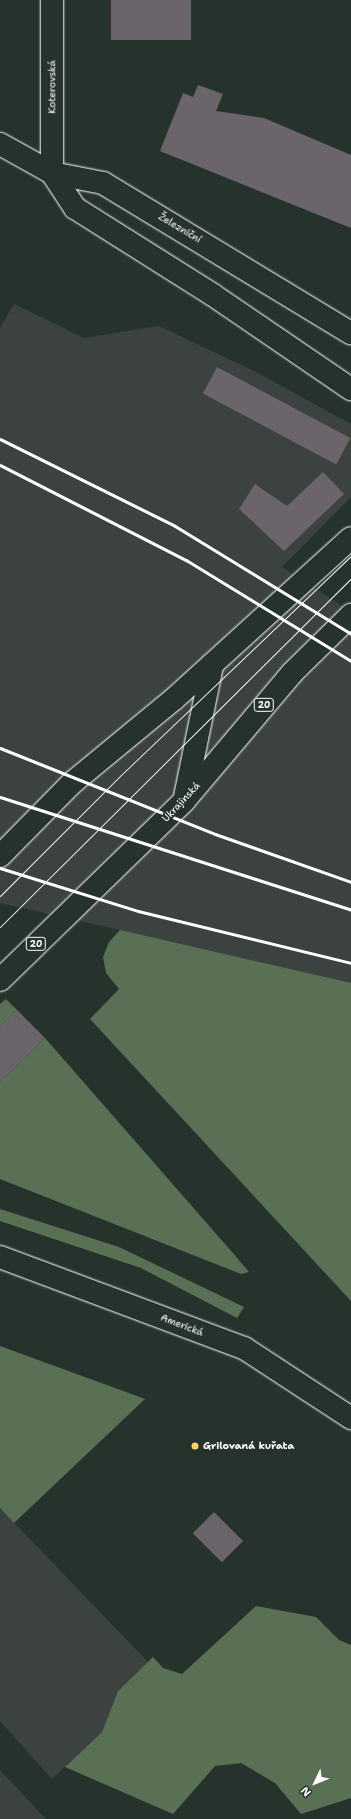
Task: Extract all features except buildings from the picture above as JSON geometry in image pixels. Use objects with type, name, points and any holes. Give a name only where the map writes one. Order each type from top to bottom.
[{"type":"main road","name":"Koterovská","points":[[52,0],[52,173]]},
{"type":"main road","name":"Železniční","points":[[0,144],[52,173],[104,183],[348,327]]},
{"type":"main road","points":[[52,173],[75,208],[213,295],[351,389]]},
{"type":"main road","points":[[0,856],[72,783],[212,666],[351,538]]},
{"type":"main road","name":"Ukrajinská","points":[[0,980],[184,801],[292,673],[351,615]]},
{"type":"main road","points":[[184,801],[212,666]]},
{"type":"main road","name":"Americká","points":[[0,1257],[244,1348],[351,1418]]},
{"type":"shaded area","points":[[14,304],[84,338],[159,326],[256,372],[351,424],[351,497],[282,567],[351,612],[351,1022],[123,943],[120,930],[0,903],[0,328]]},
{"type":"shaded area","points":[[0,1508],[148,1662],[118,1691],[102,1732],[52,1779],[0,1721]]},
{"type":"shaded area","points":[[0,1770],[46,1819],[0,1819]]},
{"type":"green space","points":[[120,930],[351,983],[351,1301],[90,1019],[119,989],[106,973],[103,957],[109,942]]},
{"type":"green space","points":[[6,999],[17,1010],[0,1027],[0,1004]]},
{"type":"green space","points":[[45,1038],[249,1272],[241,1274],[0,1179],[0,1082]]},
{"type":"green space","points":[[0,1209],[119,1247],[244,1307],[237,1318],[141,1268],[0,1221]]},
{"type":"green space","points":[[0,1346],[145,1399],[14,1523],[0,1508]]},
{"type":"green space","points":[[256,1606],[316,1617],[339,1640],[351,1645],[351,1798],[301,1814],[275,1783],[241,1763],[215,1766],[173,1814],[65,1767],[102,1732],[118,1691],[153,1657],[163,1668],[182,1674]]},
{"type":"tram line","points":[[0,896],[121,775],[351,556]]},
{"type":"tram line","points":[[0,927],[351,579]]},
{"type":"railway","points":[[0,439],[175,526],[351,634]]},
{"type":"railway","points":[[0,465],[186,560],[351,661]]},
{"type":"railway","points":[[0,748],[215,834],[351,882]]},
{"type":"railway","points":[[0,797],[351,910]]},
{"type":"railway","points":[[0,868],[138,911],[351,963]]},
{"type":"place","name":"Grilovaná kuřata","points":[[195,1446]]}]
